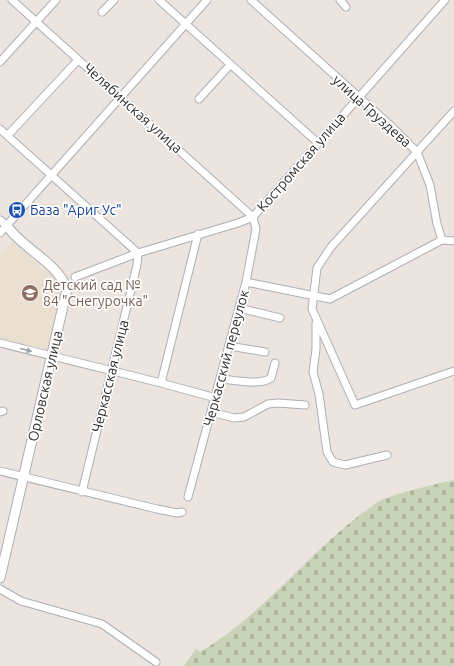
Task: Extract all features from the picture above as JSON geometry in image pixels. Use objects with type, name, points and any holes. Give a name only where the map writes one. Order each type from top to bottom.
[{"type":"street","name":"Челябинская улица","points":[[12,0],[253,217]]},
{"type":"street","points":[[0,62],[56,0]]},
{"type":"street","points":[[102,12],[114,0]]},
{"type":"street","points":[[159,0],[318,143]]},
{"type":"street","points":[[0,233],[3,223],[51,174],[206,0]]},
{"type":"street","name":"улица Груздева","points":[[251,0],[358,98],[389,124],[417,152],[430,185],[437,224],[442,240]]},
{"type":"street","points":[[340,0],[346,7]]},
{"type":"street","name":"Костромская улица","points":[[253,217],[444,0]]},
{"type":"street","points":[[8,135],[78,60]]},
{"type":"street","points":[[200,99],[230,65]]},
{"type":"street","points":[[454,111],[331,247],[317,268],[312,297],[312,310],[355,405],[454,371]]},
{"type":"street","points":[[0,129],[138,253]]},
{"type":"street","points":[[74,277],[138,253],[238,223],[253,217]]},
{"type":"street","name":"Черкасский переулок","points":[[188,497],[216,398],[246,282],[256,229],[253,217]]},
{"type":"street","name":"Орловская улица","points":[[0,578],[67,289],[64,281],[58,273],[14,236],[3,223]]},
{"type":"street","points":[[161,383],[198,234]]},
{"type":"street","points":[[246,282],[312,297],[330,299],[442,240],[454,241]]},
{"type":"street","name":"Черкасская улица","points":[[82,492],[137,265],[138,253]]},
{"type":"street","points":[[239,308],[280,318]]},
{"type":"street","points":[[316,318],[316,349],[313,372],[319,394],[327,452],[333,462],[345,465],[387,455]]},
{"type":"street","points":[[0,343],[216,398]]},
{"type":"street","points":[[229,346],[265,352]]},
{"type":"street","points":[[220,379],[260,382],[267,381],[271,378],[275,363]]},
{"type":"street","points":[[211,412],[234,418],[244,417],[268,404],[278,403],[306,405]]},
{"type":"street","points":[[0,470],[82,492],[157,509],[177,513],[182,512]]},
{"type":"street","points":[[0,589],[21,601],[102,624],[156,662]]},
{"type":"shaded area","name":"Детский сад № 84 \"Снегурочка\"","points":[[12,242],[53,277],[59,286],[61,300],[51,345],[46,349],[0,339],[0,255]]},
{"type":"green space","points":[[454,480],[454,666],[184,666],[196,649],[200,652],[247,618],[269,599],[332,538],[354,519],[378,502],[404,493]]},
{"type":"place","name":"База \"Ариг Ус\"","points":[[17,210]]},
{"type":"place","name":"Детский сад № 84 \"Снегурочка\"","points":[[30,293]]}]
